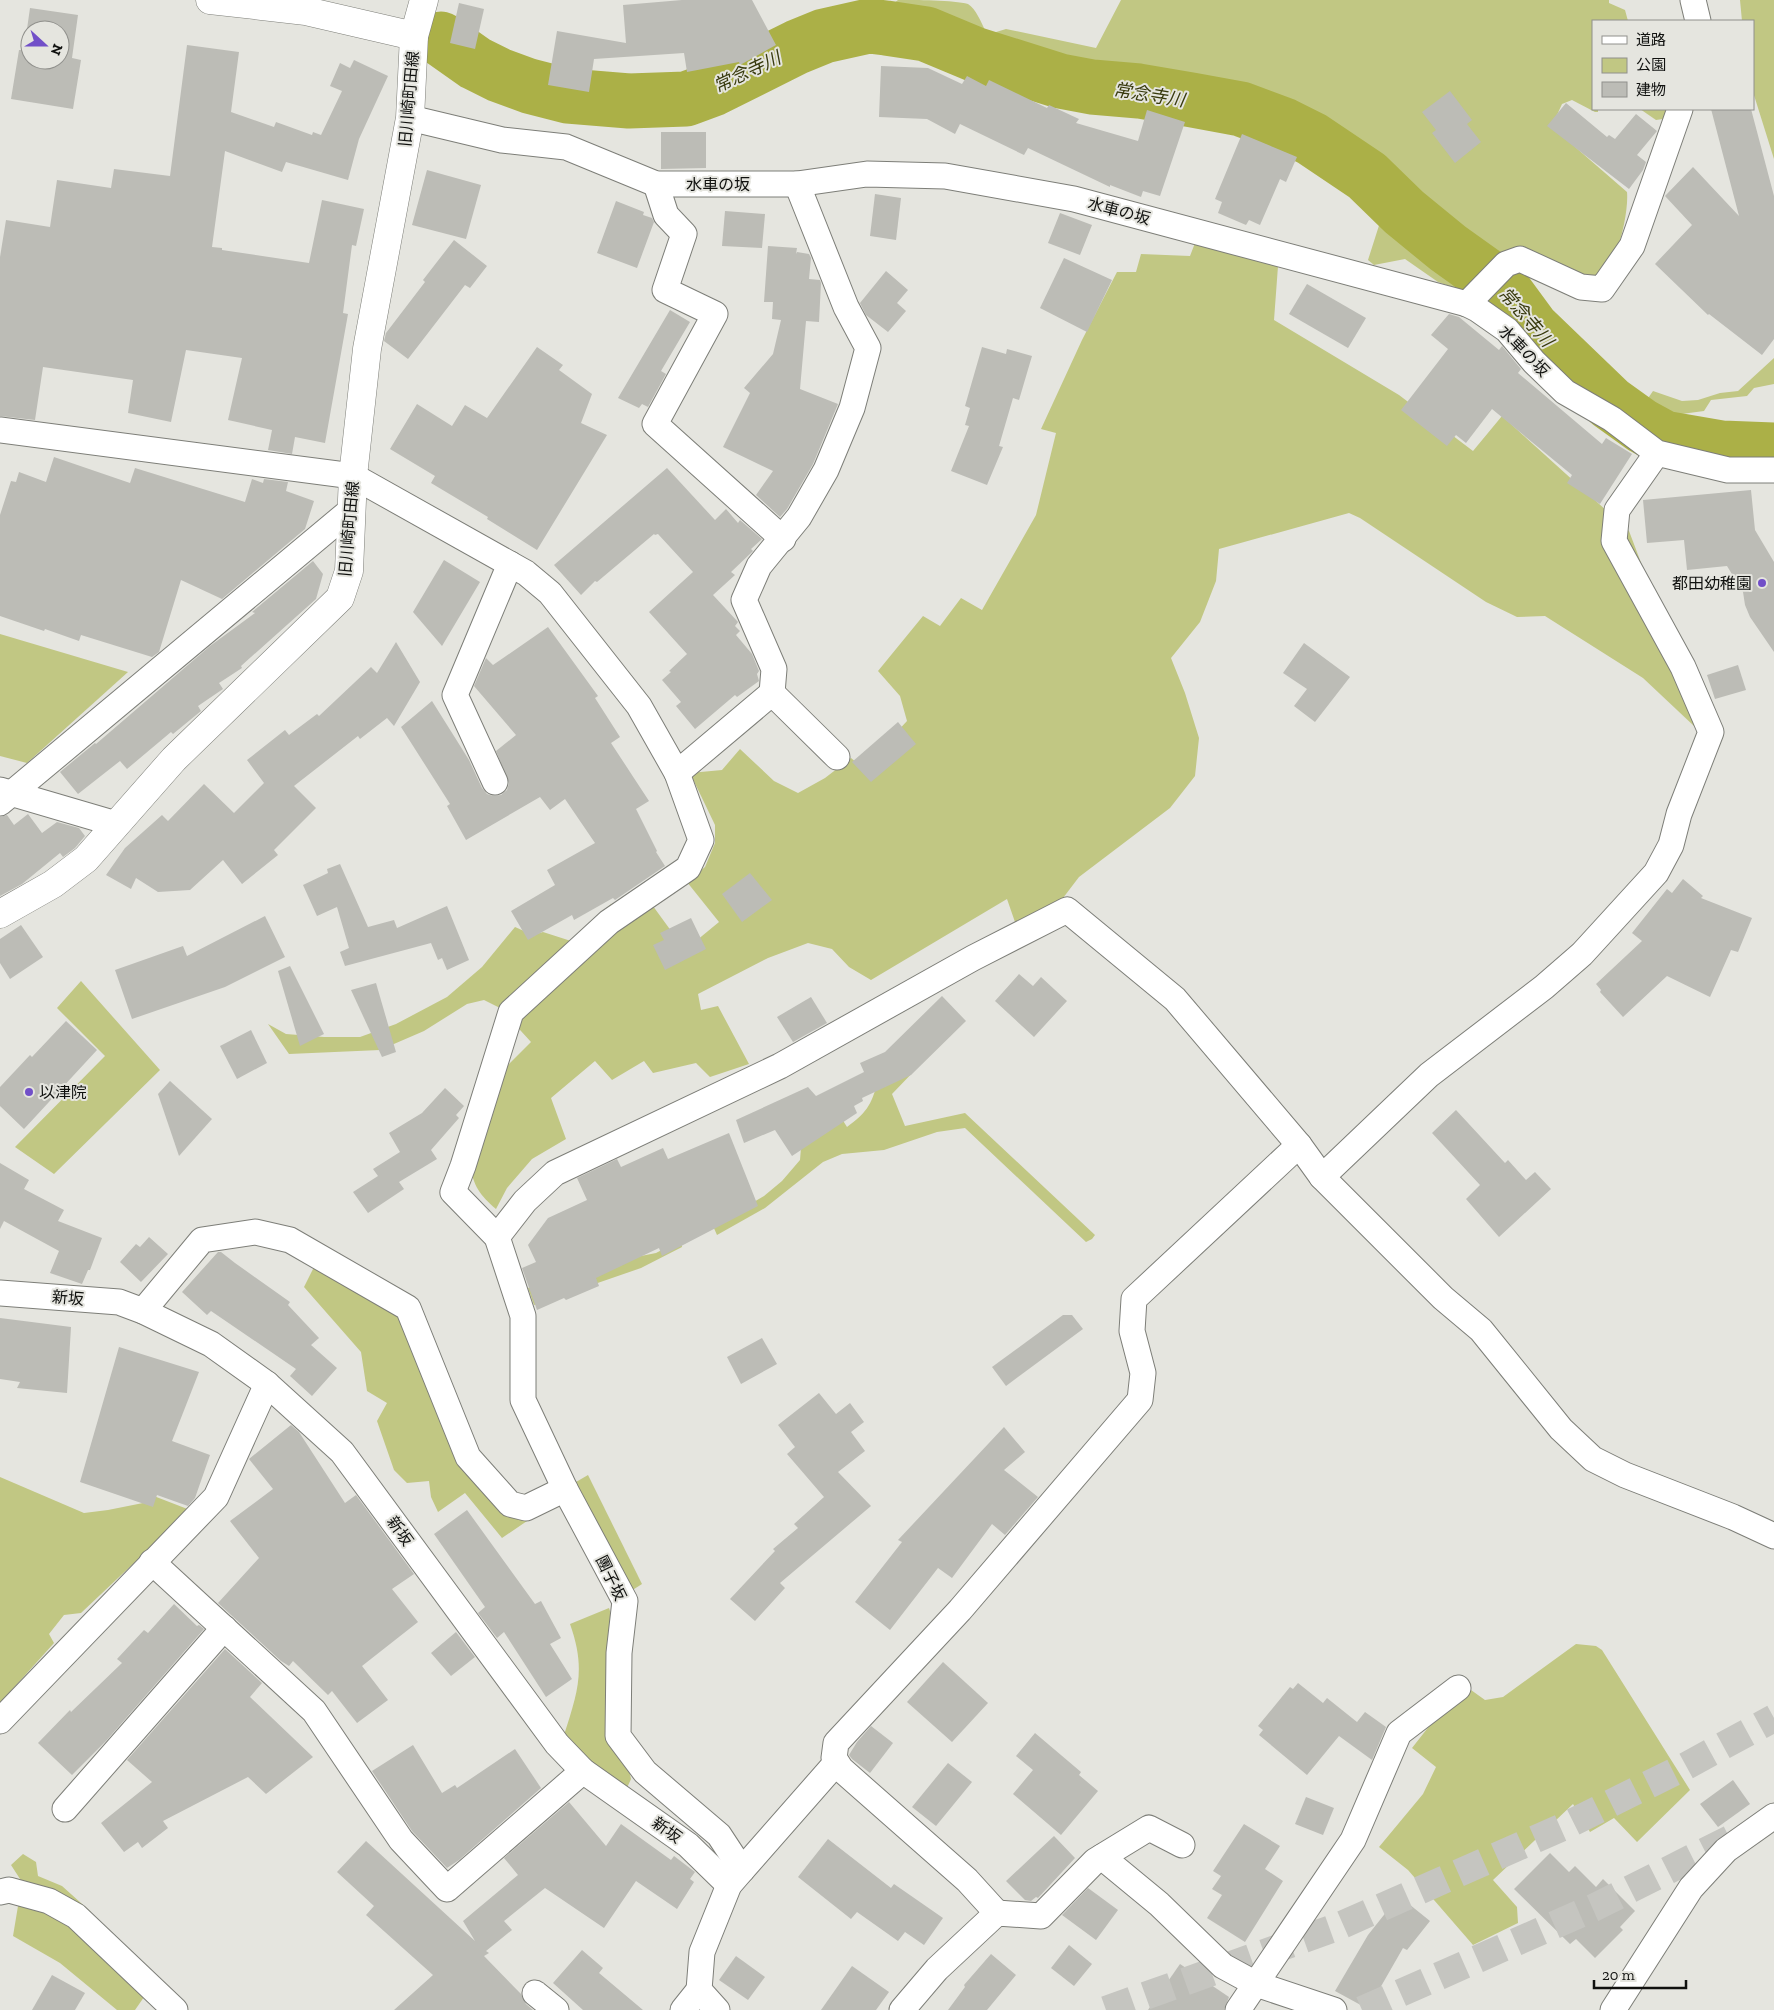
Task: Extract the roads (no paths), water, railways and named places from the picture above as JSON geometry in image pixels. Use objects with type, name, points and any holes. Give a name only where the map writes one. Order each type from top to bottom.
[{"type":"main road","points":[[210,0],[306,11],[414,36]]},
{"type":"main road","name":"旧川崎町田線","points":[[0,914],[53,884],[86,859],[174,759],[340,598],[349,571],[353,476],[367,349],[410,118],[414,36],[424,0]]},
{"type":"street","points":[[1693,0],[1698,20]]},
{"type":"street","points":[[1467,304],[1506,264],[1520,259],[1581,287],[1602,289],[1632,246],[1680,110]]},
{"type":"street","name":"水車の坂","points":[[410,118],[502,140],[566,147],[656,184],[797,184],[867,174],[945,176],[1074,199],[1467,304],[1477,308],[1507,330],[1534,362],[1566,392],[1612,419],[1657,453],[1728,470],[1774,470]]},
{"type":"street","points":[[656,184],[666,215],[684,234],[665,290],[715,314],[655,424],[782,539]]},
{"type":"street","points":[[677,773],[772,693],[774,669],[744,600],[759,566],[799,516],[826,470],[852,408],[868,348],[846,307],[797,184]]},
{"type":"street","points":[[0,430],[353,476],[526,573],[550,593],[639,706],[677,773],[701,840],[688,868],[609,922],[511,1012],[453,1192],[497,1237],[525,1202],[555,1173],[780,1066],[973,958],[1067,910],[1175,999],[1299,1145],[1322,1177],[1443,1298],[1480,1330],[1561,1429],[1593,1459],[1626,1475],[1733,1516],[1774,1536]]},
{"type":"street","points":[[1322,1177],[1429,1075],[1544,987],[1582,954],[1656,873],[1671,845],[1678,814],[1711,732],[1683,667],[1614,542],[1618,510],[1657,453]]},
{"type":"street","points":[[4,795],[351,510]]},
{"type":"street","points":[[495,782],[455,696],[510,564]]},
{"type":"street","points":[[772,693],[837,758]]},
{"type":"street","points":[[4,795],[116,824]]},
{"type":"street","points":[[1182,1845],[1149,1828],[1095,1862],[1041,1916],[997,1913],[967,1880],[848,1776],[834,1758],[836,1743],[960,1610],[1140,1400],[1143,1373],[1132,1331],[1134,1299],[1299,1145]]},
{"type":"street","points":[[143,1311],[202,1240],[255,1232],[290,1240],[408,1308],[468,1456],[510,1504],[526,1508],[565,1489]]},
{"type":"street","name":"團子坂","points":[[497,1237],[523,1316],[523,1400],[565,1489],[625,1601],[619,1652],[618,1736],[645,1772],[719,1835],[735,1878]]},
{"type":"street","name":"新坂","points":[[0,1293],[119,1302],[143,1311],[211,1344],[267,1384],[342,1452],[557,1744],[583,1771],[735,1878]]},
{"type":"street","points":[[0,1721],[216,1497],[267,1384]]},
{"type":"street","points":[[152,1562],[314,1711],[401,1840],[447,1888],[583,1771]]},
{"type":"street","points":[[65,1809],[224,1628]]},
{"type":"street","points":[[1238,2010],[1353,1840],[1399,1733],[1458,1688]]},
{"type":"street","points":[[683,2010],[699,1990],[702,1952],[735,1878],[836,1763]]},
{"type":"street","points":[[1613,2010],[1691,1888],[1726,1850],[1774,1816]]},
{"type":"street","points":[[1102,1857],[1159,1904],[1224,1966],[1256,1984],[1334,2010]]},
{"type":"street","points":[[0,1892],[9,1890],[49,1901],[76,1916],[175,2010]]},
{"type":"street","points":[[902,2010],[937,1969],[997,1913]]},
{"type":"street","points":[[699,1990],[717,2010]]},
{"type":"street","points":[[536,1993],[556,2010]]},
{"type":"waterway","name":"常念寺川","points":[[441,39],[475,63],[499,75],[529,86],[568,96],[629,101],[686,99],[713,89],[797,47],[824,36],[869,26],[926,34],[974,54],[1060,81],[1092,87],[1139,91],[1241,109],[1284,125],[1312,139],[1367,176],[1404,212],[1448,248],[1501,286],[1532,328],[1610,403],[1642,426],[1664,438],[1722,448],[1774,450]]},
{"type":"tunnel","points":[[1106,2010],[1337,1927],[1565,1826],[1686,1766],[1774,1718]]},
{"type":"tunnel","points":[[1362,2010],[1593,1908],[1742,1833]]},
{"type":"place","name":"都田幼稚園","points":[[1762,583]]},
{"type":"place","name":"以津院","points":[[29,1092]]}]
